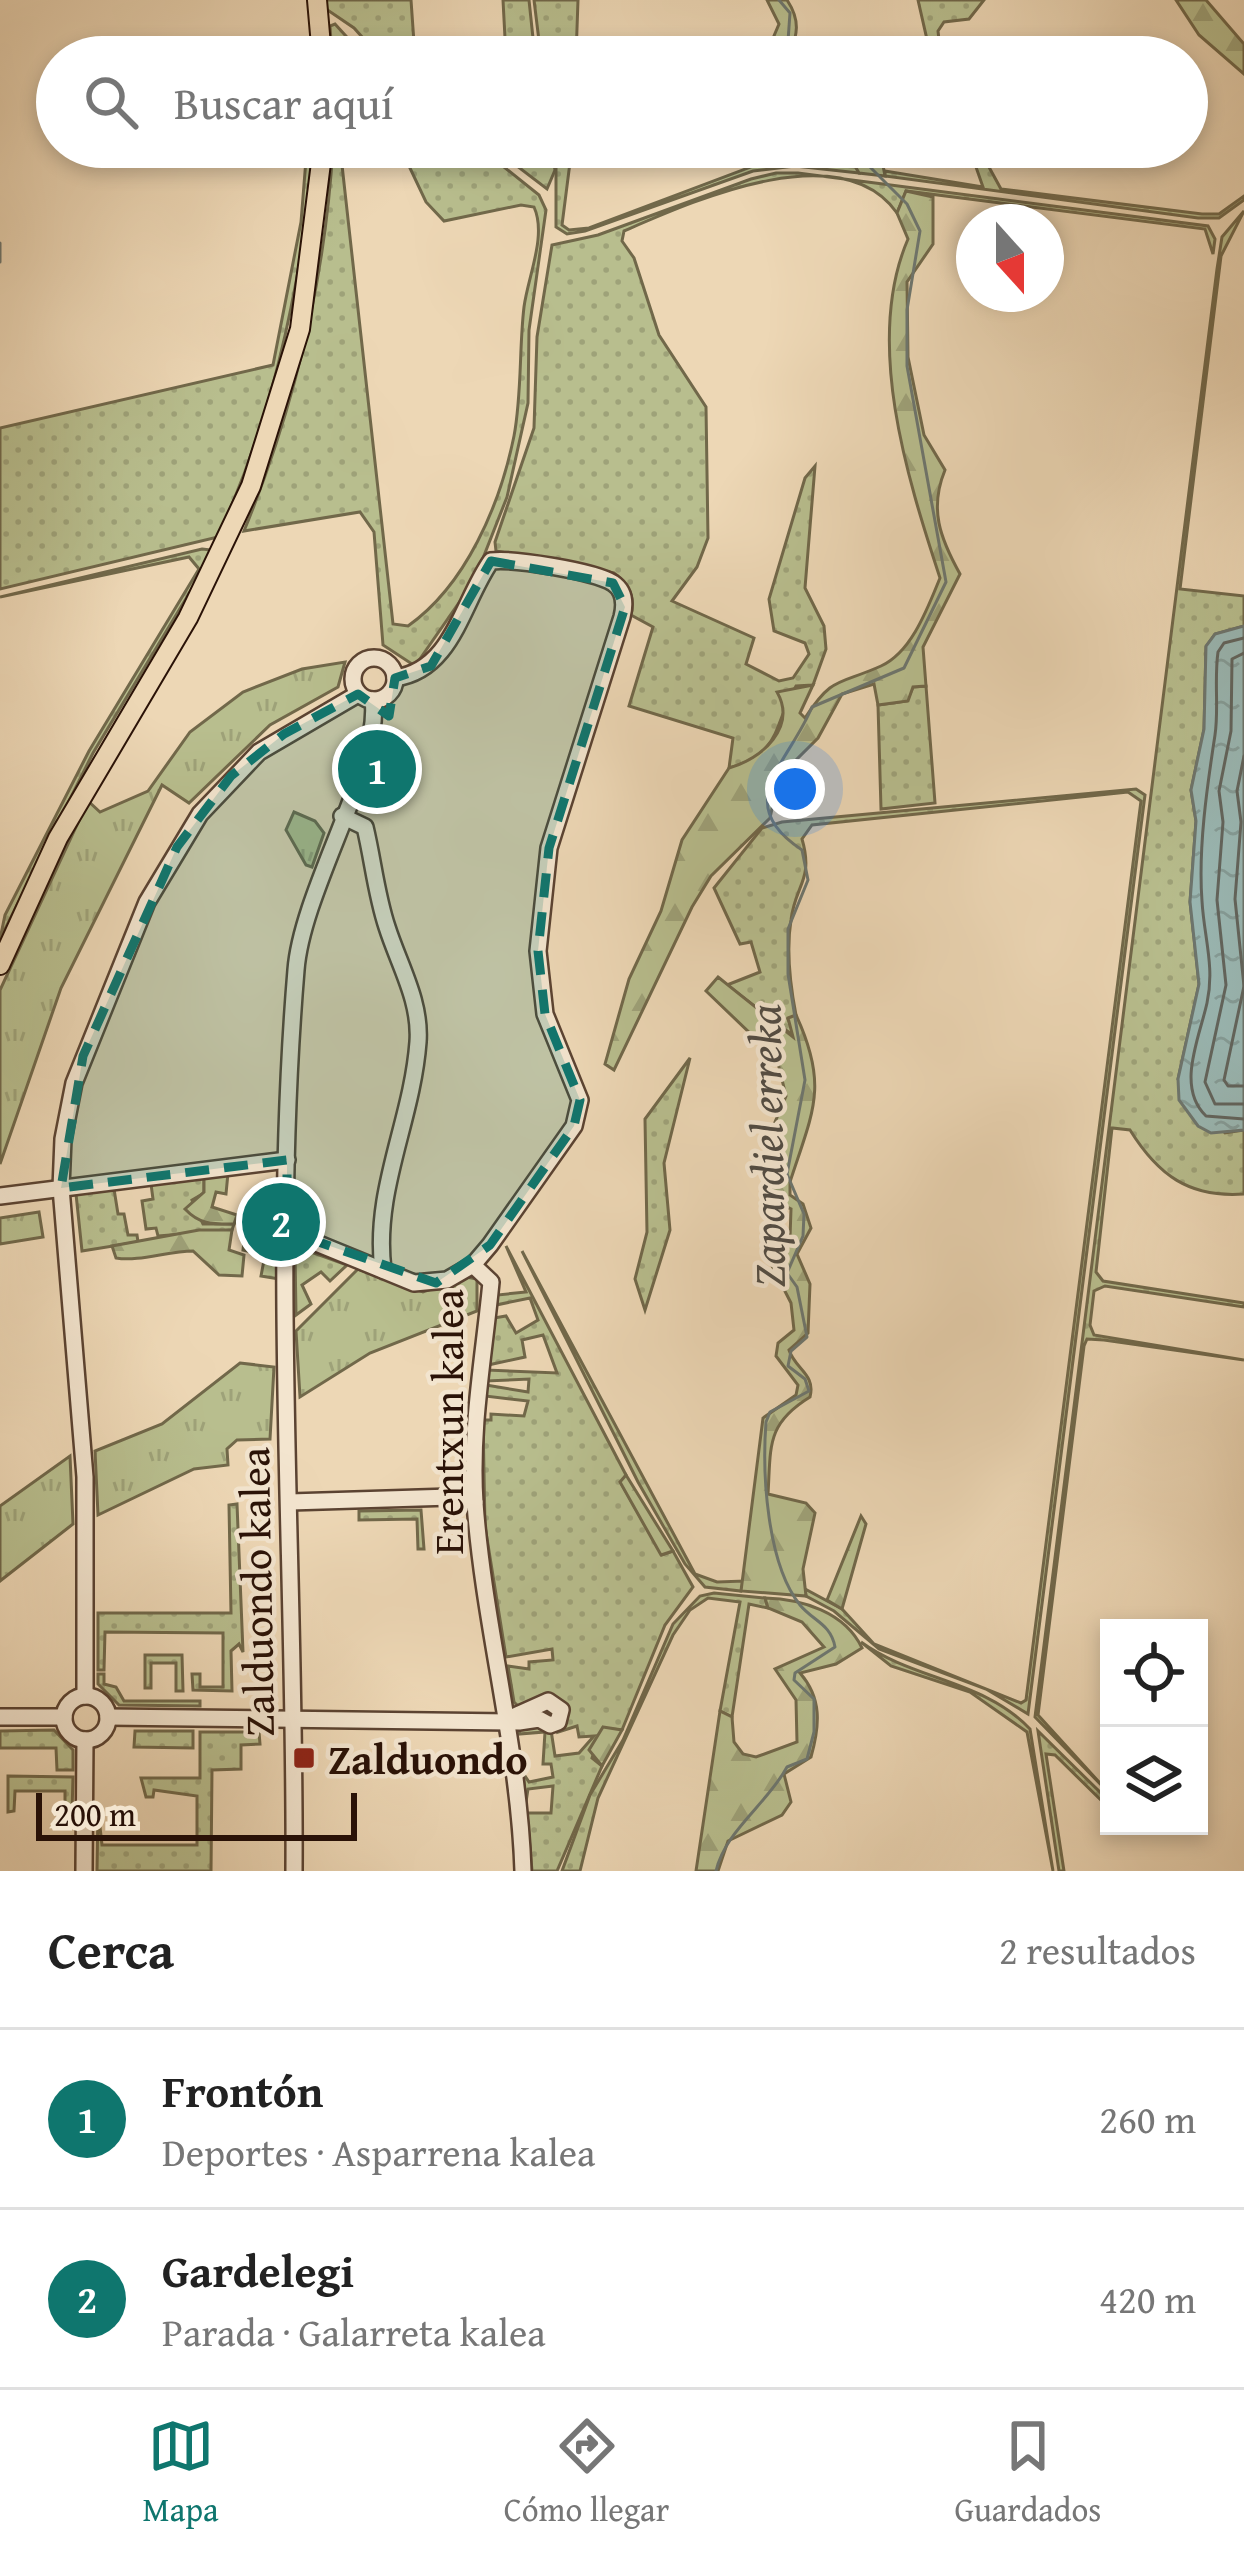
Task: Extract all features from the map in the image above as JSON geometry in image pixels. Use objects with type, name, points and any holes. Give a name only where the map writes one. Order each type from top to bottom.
[{"type":"main road","points":[[317,0],[320,36]]},
{"type":"main road","points":[[0,965],[58,838],[188,618],[251,486],[304,309],[321,168]]},
{"type":"street","points":[[287,1231],[425,1284],[473,1264],[580,1115],[578,1088],[541,998],[538,951],[549,848],[625,607],[620,590],[606,580],[490,561],[471,604],[431,665],[419,675],[395,678]]},
{"type":"street","points":[[85,1696],[85,1478],[61,1188],[67,1113],[83,1056],[126,947],[177,847],[231,776],[259,752],[366,697],[389,694],[395,678],[387,662],[361,662],[352,675],[366,697]]},
{"type":"street","name":"Zalduondo kalea","points":[[294,1871],[287,1160],[300,935],[361,764],[366,697]]},
{"type":"street","points":[[342,816],[365,826],[387,927],[416,1010],[418,1038],[405,1129],[380,1214],[383,1270]]},
{"type":"street","points":[[0,1196],[287,1160]]},
{"type":"street","name":"Erentxun kalea","points":[[473,1264],[491,1282],[476,1395],[475,1502],[483,1582],[508,1720],[523,1871]]},
{"type":"street","points":[[290,1502],[451,1497],[475,1502]]},
{"type":"street","points":[[85,1696],[101,1702],[108,1718],[99,1736],[85,1740],[70,1733],[64,1717],[71,1702],[85,1696]]},
{"type":"street","points":[[0,1717],[64,1717]]},
{"type":"street","points":[[108,1718],[508,1720]]},
{"type":"street","points":[[84,1871],[85,1740]]},
{"type":"highlighted area","points":[[491,561],[613,583],[625,607],[549,848],[538,951],[545,1014],[580,1100],[574,1126],[490,1245],[436,1283],[287,1231],[287,1160],[61,1188],[83,1056],[177,847],[231,776],[284,734],[358,694],[389,716],[395,678],[431,666]]},
{"type":"green space","points":[[325,0],[411,0],[414,36],[361,36],[326,9]]},
{"type":"green space","points":[[503,0],[529,0],[533,36],[505,36]]},
{"type":"green space","points":[[534,0],[578,0],[577,36],[538,36]]},
{"type":"green space","points":[[767,0],[787,0],[796,21],[795,36],[774,36],[779,24]]},
{"type":"green space","points":[[918,0],[984,0],[969,19],[944,22],[939,36],[926,36]]},
{"type":"green space","points":[[1176,0],[1206,0],[1244,44],[1244,74],[1208,43],[1208,36],[1199,35]]},
{"type":"green space","points":[[335,24],[346,36],[331,36],[330,26]]},
{"type":"green space","points":[[305,168],[313,168],[299,269],[267,404],[218,537],[0,589],[0,428],[273,365],[301,222]]},
{"type":"green space","points":[[331,168],[342,168],[393,624],[408,626],[429,609],[463,566],[500,489],[517,420],[524,307],[538,231],[534,207],[521,205],[444,221],[426,202],[410,168],[505,168],[539,195],[546,210],[529,330],[528,403],[507,497],[474,581],[415,666],[383,645],[374,532],[360,512],[244,531],[305,342]]},
{"type":"green space","points":[[520,168],[555,168],[547,189]]},
{"type":"green space","points":[[556,168],[569,168],[562,225],[569,230],[589,228],[748,168],[778,168],[753,171],[585,231],[567,234],[556,227]]},
{"type":"green space","points":[[813,168],[857,168],[859,173]]},
{"type":"green space","points":[[856,168],[884,168],[885,176],[859,173]]},
{"type":"green space","points":[[976,168],[990,168],[1001,189],[1202,214],[1219,214],[1244,196],[1244,200],[1219,218],[1198,218],[885,176],[885,171],[983,187]]},
{"type":"green space","points":[[776,173],[837,178],[804,176],[726,191],[624,231],[622,241],[634,258],[659,335],[706,407],[708,538],[697,567],[672,601],[754,638],[746,664],[779,681],[793,678],[809,654],[805,643],[774,631],[769,599],[805,478],[815,466],[805,588],[824,626],[826,649],[813,685],[796,686],[768,745],[729,768],[733,738],[629,706],[653,627],[631,615],[632,597],[619,577],[496,551],[495,542],[534,428],[537,337],[552,245],[598,235]]},
{"type":"green space","points":[[841,179],[1036,204],[906,191],[897,213],[872,190]]},
{"type":"green space","points":[[906,191],[933,197],[933,244],[907,282],[908,357],[924,435],[945,470],[937,511],[960,574],[923,647],[926,686],[913,687],[908,701],[878,705],[874,684],[842,694],[818,738],[779,777],[770,818],[711,876],[692,907],[614,1070],[605,1064],[629,979],[661,911],[682,840],[729,768],[753,757],[773,740],[783,717],[777,692],[813,685],[800,713],[805,718],[830,688],[892,659],[918,628],[940,578],[904,453],[890,364],[895,279],[908,239],[897,213]]},
{"type":"green space","points":[[1064,208],[1208,226],[1215,239],[1213,254],[1205,229]]},
{"type":"green space","points":[[1244,211],[1221,256],[1180,589],[1244,596],[1244,626],[1215,634],[1206,647],[1204,729],[1191,790],[1196,821],[1190,902],[1199,984],[1178,1079],[1225,1133],[1244,1130],[1244,1194],[1207,1192],[1177,1180],[1152,1160],[1130,1130],[1112,1128],[1096,1272],[1103,1281],[1244,1303],[1244,1307],[1105,1286],[1094,1291],[1090,1325],[1094,1335],[1244,1360],[1104,1340],[1087,1339],[1084,1346],[1038,1715],[1100,1784],[1035,1717],[1222,237]]},
{"type":"green space","points":[[211,550],[202,572],[93,753],[0,939],[5,915],[89,751],[199,569],[189,557],[0,597]]},
{"type":"green space","points":[[345,662],[338,687],[270,725],[189,803],[162,785],[61,988],[0,1164],[0,990],[88,801],[100,812],[148,791],[190,732],[243,692],[302,669]]},
{"type":"green space","points":[[926,686],[935,803],[881,809],[878,705],[907,701],[913,687]]},
{"type":"green space","points":[[376,744],[392,748],[379,798],[362,791]]},
{"type":"green space","points":[[1136,789],[1145,795],[1028,1714],[986,1689],[879,1649],[834,1611],[806,1596],[805,1589],[842,1609],[874,1644],[1021,1703],[1026,1700],[1141,801],[1128,792],[812,825],[802,839],[805,873],[790,932],[796,1015],[788,1019],[795,1037],[727,985],[760,972],[751,942],[740,944],[714,888],[762,828],[782,822]]},
{"type":"green space","points":[[294,812],[315,821],[324,833],[312,867],[306,865],[286,830]]},
{"type":"green space","points":[[718,977],[793,1037],[788,1018],[796,1015],[815,1080],[811,1117],[790,1182],[790,1195],[803,1204],[811,1228],[797,1254],[810,1284],[808,1333],[789,1350],[811,1389],[810,1397],[778,1427],[768,1494],[806,1503],[815,1513],[803,1569],[806,1596],[741,1591],[763,1418],[796,1395],[798,1385],[776,1356],[778,1343],[794,1330],[791,1303],[770,1262],[790,1238],[791,1209],[773,1200],[767,1141],[786,1096],[777,1059],[706,991]]},
{"type":"green space","points":[[690,1058],[664,1163],[670,1230],[645,1310],[635,1279],[647,1232],[645,1119]]},
{"type":"green space","points":[[228,1173],[226,1194],[216,1192],[212,1207],[237,1215],[234,1224],[202,1221],[185,1209],[204,1192],[204,1176]]},
{"type":"green space","points":[[204,1176],[204,1193],[192,1200],[203,1224],[234,1224],[232,1230],[158,1236],[156,1228],[146,1229],[142,1201],[153,1199],[151,1184]]},
{"type":"green space","points":[[114,1189],[118,1214],[124,1214],[128,1235],[137,1235],[138,1242],[82,1251],[76,1194]]},
{"type":"green space","points":[[39,1212],[43,1237],[0,1244],[0,1218]]},
{"type":"green space","points":[[199,1230],[232,1230],[229,1250],[244,1255],[242,1276],[219,1275],[193,1251],[125,1259],[116,1258],[112,1246]]},
{"type":"green space","points":[[244,1242],[278,1244],[279,1279],[261,1276],[265,1255],[243,1250]]},
{"type":"green space","points":[[506,1246],[626,1475],[621,1483],[662,1555],[673,1551],[693,1587],[665,1625],[622,1730],[603,1728],[592,1758],[602,1766],[557,1871],[532,1871],[527,1813],[551,1813],[553,1786],[528,1789],[526,1802],[523,1773],[529,1782],[553,1777],[551,1764],[543,1764],[545,1732],[519,1734],[520,1729],[535,1723],[551,1730],[555,1756],[579,1753],[594,1736],[579,1737],[577,1726],[558,1732],[562,1702],[556,1697],[519,1707],[514,1702],[508,1666],[529,1669],[529,1662],[553,1660],[552,1649],[506,1657],[485,1526],[483,1420],[491,1420],[491,1414],[524,1416],[528,1401],[485,1396],[486,1385],[528,1392],[529,1379],[486,1381],[487,1370],[557,1373],[543,1335],[522,1340],[525,1357],[488,1365],[494,1318],[506,1316],[516,1333],[538,1320],[530,1298],[496,1305],[497,1295],[526,1292]]},
{"type":"green space","points":[[303,1249],[347,1265],[330,1281],[321,1272],[302,1285],[311,1304],[296,1315],[295,1254]]},
{"type":"green space","points":[[522,1251],[695,1574],[717,1582],[744,1581],[741,1591],[705,1587],[685,1564],[638,1482]]},
{"type":"green space","points":[[358,1269],[423,1292],[466,1277],[477,1279],[477,1311],[370,1353],[300,1397],[296,1331]]},
{"type":"green space","points":[[240,1363],[274,1367],[270,1439],[237,1440],[227,1449],[228,1465],[194,1469],[98,1515],[95,1451],[162,1424]]},
{"type":"green space","points":[[70,1456],[73,1524],[0,1581],[0,1506]]},
{"type":"green space","points":[[626,1475],[673,1551],[661,1555],[620,1482]]},
{"type":"green space","points":[[237,1504],[243,1652],[239,1644],[231,1651],[232,1691],[193,1690],[192,1674],[200,1674],[200,1687],[223,1687],[223,1633],[105,1632],[104,1670],[98,1670],[98,1613],[231,1613],[229,1505]]},
{"type":"green space","points":[[421,1510],[424,1549],[418,1549],[417,1519],[359,1520],[359,1511]]},
{"type":"green space","points":[[861,1516],[866,1524],[842,1609],[827,1600]]},
{"type":"green space","points":[[700,1596],[765,1598],[768,1608],[749,1604],[732,1717],[720,1711],[740,1602],[708,1598],[690,1610],[673,1635],[598,1798],[580,1871],[562,1871],[590,1795],[623,1740],[673,1624]]},
{"type":"green space","points":[[765,1598],[821,1610],[845,1625],[862,1648],[836,1664],[800,1673],[816,1702],[816,1734],[811,1757],[784,1774],[791,1802],[782,1815],[728,1841],[718,1871],[696,1871],[720,1711],[732,1717],[734,1742],[743,1754],[756,1757],[797,1742],[796,1700],[775,1669],[824,1647],[802,1622],[768,1608]]},
{"type":"green space","points":[[861,1642],[903,1665],[992,1700],[1030,1729],[1053,1871],[1027,1732],[970,1692],[891,1666]]},
{"type":"green space","points":[[145,1655],[182,1655],[183,1691],[176,1691],[176,1663],[151,1663],[151,1688],[145,1688]]},
{"type":"green space","points":[[98,1674],[104,1674],[104,1684],[116,1687],[124,1701],[200,1701],[200,1706],[119,1705],[98,1684]]},
{"type":"green space","points":[[603,1727],[622,1730],[602,1766],[589,1750]]},
{"type":"green space","points":[[54,1730],[73,1750],[73,1770],[57,1770],[56,1748],[0,1748],[0,1731]]},
{"type":"green space","points":[[135,1731],[193,1731],[193,1748],[134,1747]]},
{"type":"green space","points":[[1038,1731],[1100,1792],[1100,1799],[1055,1755],[1046,1754],[1064,1871],[1059,1871]]},
{"type":"green space","points":[[200,1732],[259,1732],[260,1744],[241,1745],[241,1769],[212,1770],[211,1871],[97,1871],[98,1809],[102,1845],[197,1845],[197,1796],[154,1790],[153,1797],[146,1797],[141,1778],[200,1778]]},
{"type":"green space","points":[[8,1776],[73,1777],[72,1812],[65,1812],[65,1791],[15,1791],[14,1811],[8,1812]]},
{"type":"water","points":[[1244,626],[1244,1130],[1211,1133],[1198,1126],[1179,1100],[1178,1079],[1199,984],[1190,902],[1196,821],[1191,790],[1204,729],[1206,646],[1215,634]]},
{"type":"waterway","name":"Zapardiel erreka","points":[[779,0],[790,13],[788,36]]},
{"type":"waterway","name":"Zapardiel erreka","points":[[716,1871],[728,1843],[787,1767],[807,1759],[814,1732],[814,1699],[794,1680],[795,1673],[835,1647],[830,1633],[800,1605],[789,1587],[774,1543],[766,1492],[770,1412],[809,1391],[805,1379],[788,1366],[791,1351],[807,1337],[797,1287],[787,1273],[803,1236],[804,1214],[787,1174],[805,1080],[788,974],[788,929],[808,880],[802,850],[781,833],[770,816],[767,799],[771,782],[812,707],[904,668],[946,582],[907,366],[907,310],[920,231],[907,204],[871,168]]},
{"type":"waterway","points":[[0,243],[0,262]]},
{"type":"place","name":"Frontón","points":[[377,769]]},
{"type":"place","name":"Gardelegi","points":[[281,1222]]},
{"type":"place","name":"Zalduondo","points":[[304,1758]]}]
